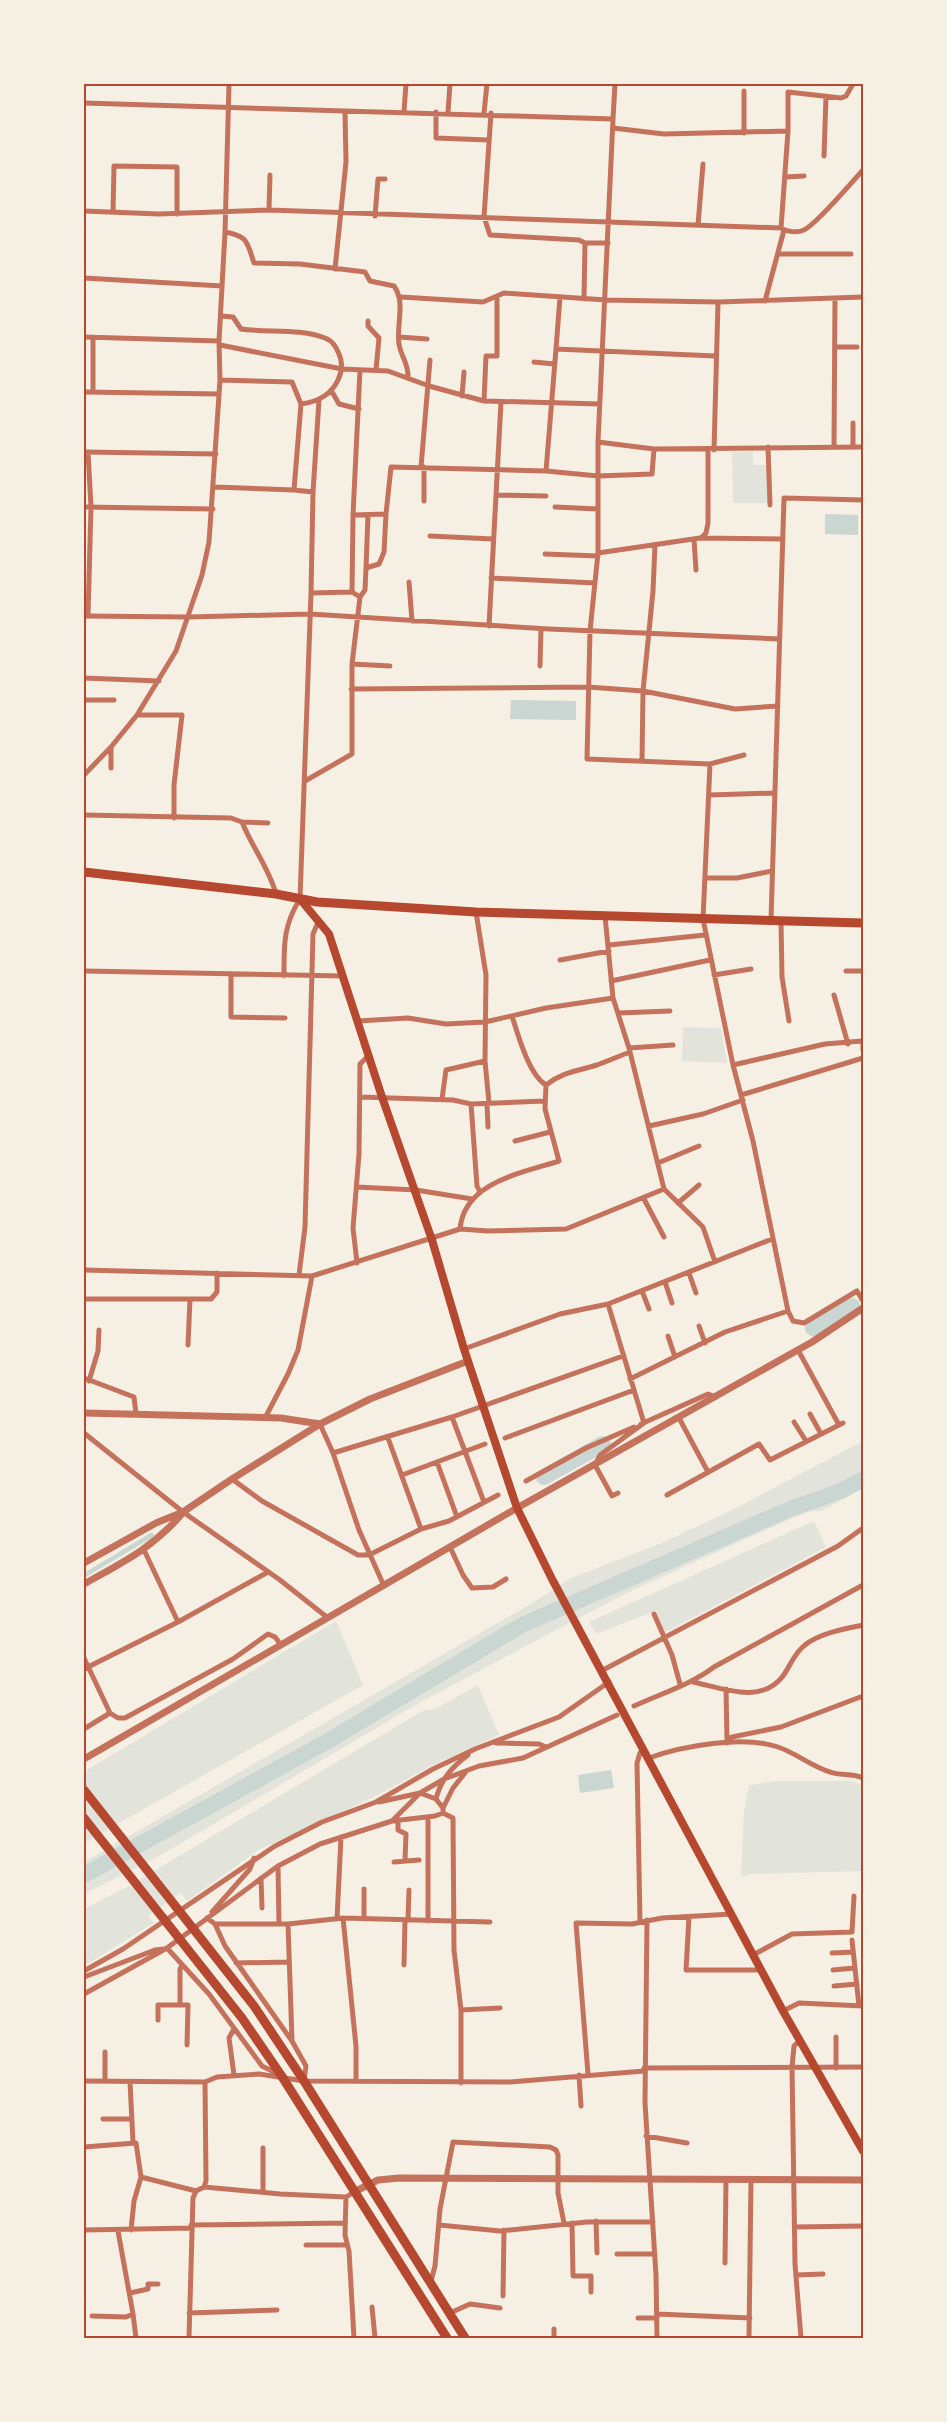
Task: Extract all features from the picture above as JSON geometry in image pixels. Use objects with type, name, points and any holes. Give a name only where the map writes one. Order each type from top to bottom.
[{"type":"highway","points":[[84,872],[276,894],[300,899],[476,912],[863,923]]},
{"type":"highway","points":[[84,1790],[254,2006],[304,2081],[466,2338]]},
{"type":"highway","points":[[84,1818],[242,2018],[281,2076],[350,2194],[447,2338]]},
{"type":"main road","points":[[300,899],[319,919],[329,934],[344,976],[382,1097],[416,1190],[482,1406],[517,1508],[552,1579],[603,1670],[783,2010],[863,2151]]},
{"type":"street","points":[[84,775],[111,747],[137,715],[159,682],[176,651],[189,617],[206,558],[214,487],[220,380],[219,343],[225,232],[228,84]]},
{"type":"street","points":[[404,111],[406,84]]},
{"type":"street","points":[[448,112],[450,84]]},
{"type":"street","points":[[484,113],[487,84]]},
{"type":"street","points":[[615,84],[598,442],[598,555],[590,631],[587,759],[710,764],[744,755]]},
{"type":"street","points":[[765,301],[783,229],[789,84]]},
{"type":"street","points":[[788,92],[841,98],[846,96],[853,84]]},
{"type":"street","points":[[744,91],[744,133]]},
{"type":"street","points":[[824,156],[826,96]]},
{"type":"street","points":[[84,103],[484,113],[613,119]]},
{"type":"street","points":[[336,269],[346,162],[345,111]]},
{"type":"street","points":[[436,112],[436,138],[488,140]]},
{"type":"street","points":[[491,114],[484,217],[490,236],[608,243]]},
{"type":"street","points":[[613,128],[664,134],[788,131]]},
{"type":"street","points":[[698,226],[703,164]]},
{"type":"street","points":[[113,212],[114,166],[176,167],[177,214]]},
{"type":"street","points":[[84,211],[177,214],[269,210],[375,216],[484,217],[783,229],[799,232],[806,229],[863,170]]},
{"type":"street","points":[[269,210],[270,175]]},
{"type":"street","points":[[785,176],[804,176]]},
{"type":"street","points":[[375,216],[378,179],[385,179]]},
{"type":"street","points":[[225,232],[239,234],[244,238],[254,263],[300,264],[366,272],[370,281],[394,286],[401,297],[399,337],[401,352],[409,368],[408,378]]},
{"type":"street","points":[[584,299],[585,243]]},
{"type":"street","points":[[778,254],[851,254]]},
{"type":"street","points":[[84,278],[222,286]]},
{"type":"street","points":[[401,297],[483,302],[504,294],[606,300],[718,302],[863,297]]},
{"type":"street","points":[[484,401],[486,356],[497,356],[498,296]]},
{"type":"street","points":[[546,472],[560,297]]},
{"type":"street","points":[[834,446],[835,298]]},
{"type":"street","points":[[697,538],[706,533],[708,523],[718,302]]},
{"type":"street","points":[[220,316],[232,317],[241,329],[326,338],[336,346],[341,359],[342,369],[338,380],[320,400],[301,404]]},
{"type":"street","points":[[368,321],[368,326],[379,338],[376,370]]},
{"type":"street","points":[[84,337],[219,343],[342,369],[388,371],[429,386],[484,401],[600,404]]},
{"type":"street","points":[[93,337],[93,392]]},
{"type":"street","points":[[399,337],[427,339]]},
{"type":"street","points":[[836,347],[857,347]]},
{"type":"street","points":[[556,349],[716,356]]},
{"type":"street","points":[[424,501],[423,467],[430,360]]},
{"type":"street","points":[[534,362],[554,364]]},
{"type":"street","points":[[352,592],[353,515],[360,370]]},
{"type":"street","points":[[462,396],[464,372]]},
{"type":"street","points":[[220,380],[292,382],[301,404],[294,490]]},
{"type":"street","points":[[331,390],[339,404],[359,409]]},
{"type":"street","points":[[84,392],[219,394]]},
{"type":"street","points":[[284,976],[284,939],[293,910],[300,899],[313,492],[320,400]]},
{"type":"street","points":[[489,626],[501,402]]},
{"type":"street","points":[[853,423],[853,446]]},
{"type":"street","points":[[598,442],[654,449],[711,450],[768,447],[863,447]]},
{"type":"street","points":[[768,447],[770,505]]},
{"type":"street","points":[[366,568],[379,564],[384,552],[391,467],[546,472],[598,476],[652,474],[654,449]]},
{"type":"street","points":[[216,454],[86,452],[91,507],[86,616],[189,617],[310,614],[541,629],[779,639]]},
{"type":"street","points":[[214,487],[313,492]]},
{"type":"street","points":[[496,495],[546,496]]},
{"type":"street","points":[[771,920],[784,498],[863,500]]},
{"type":"street","points":[[84,507],[212,509]]},
{"type":"street","points":[[556,507],[598,509]]},
{"type":"street","points":[[353,515],[386,514]]},
{"type":"street","points":[[305,781],[352,754],[352,664],[360,597],[365,590],[368,515]]},
{"type":"street","points":[[430,536],[493,539]]},
{"type":"street","points":[[696,570],[697,538]]},
{"type":"street","points":[[545,554],[598,555],[697,538],[783,539]]},
{"type":"street","points":[[642,762],[643,691],[653,591],[655,545]]},
{"type":"street","points":[[491,578],[595,583]]},
{"type":"street","points":[[409,582],[412,621]]},
{"type":"street","points":[[311,593],[352,592],[360,597]]},
{"type":"street","points":[[540,666],[541,629]]},
{"type":"street","points":[[352,664],[390,666]]},
{"type":"street","points":[[84,678],[159,682]]},
{"type":"street","points":[[351,689],[588,687],[643,691],[735,709],[778,706]]},
{"type":"street","points":[[84,700],[114,700]]},
{"type":"street","points":[[137,715],[182,715],[174,785],[174,818]]},
{"type":"street","points":[[111,747],[111,768]]},
{"type":"street","points":[[710,764],[703,919],[705,935],[753,1141],[788,1311],[793,1321],[804,1323],[863,1288]]},
{"type":"street","points":[[709,795],[775,793]]},
{"type":"street","points":[[84,815],[230,818],[242,822],[268,823]]},
{"type":"street","points":[[242,822],[250,844],[273,882],[276,894]]},
{"type":"street","points":[[706,878],[738,878],[772,872]]},
{"type":"street","points":[[476,912],[486,975],[485,1061],[488,1127]]},
{"type":"street","points":[[605,916],[613,998],[629,1050],[664,1189],[702,1227],[716,1262]]},
{"type":"street","points":[[300,1275],[305,1227],[313,934],[319,919]]},
{"type":"street","points":[[781,921],[782,977],[789,1021]]},
{"type":"street","points":[[560,960],[609,948],[705,935]]},
{"type":"street","points":[[611,981],[710,960]]},
{"type":"street","points":[[714,975],[752,969]]},
{"type":"street","points":[[84,971],[344,976]]},
{"type":"street","points":[[846,972],[863,971]]},
{"type":"street","points":[[231,974],[231,1017],[285,1018]]},
{"type":"street","points":[[834,994],[848,1044]]},
{"type":"street","points":[[358,1021],[408,1018],[446,1024],[485,1022],[613,998]]},
{"type":"street","points":[[618,1013],[670,1011]]},
{"type":"street","points":[[512,1016],[523,1048],[540,1081],[546,1085]]},
{"type":"street","points":[[734,1065],[825,1044],[848,1044],[863,1041],[863,1050]]},
{"type":"street","points":[[460,1229],[465,1208],[480,1192],[496,1182],[559,1161],[550,1132],[544,1101],[546,1085],[555,1078],[571,1071],[597,1065],[629,1050],[673,1045]]},
{"type":"street","points":[[357,1262],[354,1240],[360,1064],[369,1055]]},
{"type":"street","points":[[649,1126],[703,1114],[742,1097],[863,1058]]},
{"type":"street","points":[[442,1099],[446,1070],[485,1061]]},
{"type":"street","points":[[360,1096],[442,1099],[471,1104],[544,1101]]},
{"type":"street","points":[[471,1104],[477,1186],[480,1192]]},
{"type":"street","points":[[515,1140],[550,1132]]},
{"type":"street","points":[[658,1162],[698,1146]]},
{"type":"street","points":[[678,1203],[698,1185]]},
{"type":"street","points":[[357,1187],[416,1190],[472,1199]]},
{"type":"street","points":[[84,1270],[312,1276],[432,1240],[460,1229],[488,1231],[566,1229],[644,1199],[664,1189]]},
{"type":"street","points":[[644,1199],[664,1237]]},
{"type":"street","points":[[464,1349],[560,1314],[608,1304],[772,1239]]},
{"type":"street","points":[[689,1273],[696,1293]]},
{"type":"street","points":[[84,1299],[211,1299],[217,1292],[217,1274]]},
{"type":"street","points":[[265,1418],[298,1350],[312,1276]]},
{"type":"street","points":[[665,1282],[672,1303]]},
{"type":"street","points":[[642,1291],[649,1309]]},
{"type":"street","points":[[857,1291],[863,1301]]},
{"type":"street","points":[[188,1345],[190,1299]]},
{"type":"street","points":[[608,1304],[644,1423]]},
{"type":"street","points":[[84,1759],[517,1508],[717,1397],[798,1350],[863,1308]]},
{"type":"street","points":[[630,1379],[725,1332],[788,1311]]},
{"type":"street","points":[[699,1326],[705,1343]]},
{"type":"street","points":[[100,1330],[98,1351],[87,1379],[134,1397],[136,1414]]},
{"type":"street","points":[[668,1336],[675,1358]]},
{"type":"street","points":[[667,1495],[759,1444],[770,1460],[841,1424],[798,1350]]},
{"type":"street","points":[[333,1453],[388,1438],[452,1417],[623,1356]]},
{"type":"street","points":[[84,1563],[156,1523],[183,1512],[320,1424],[378,1396],[468,1361]]},
{"type":"street","points":[[505,1438],[634,1390]]},
{"type":"street","points":[[526,1480],[586,1448],[708,1394],[717,1397]]},
{"type":"street","points":[[84,1413],[265,1418],[320,1424]]},
{"type":"street","points":[[810,1414],[822,1434]]},
{"type":"street","points":[[452,1417],[484,1502]]},
{"type":"street","points":[[679,1418],[708,1472]]},
{"type":"street","points":[[794,1422],[806,1442]]},
{"type":"street","points":[[595,1465],[600,1455],[644,1423]]},
{"type":"street","points":[[320,1424],[333,1453],[370,1555],[384,1586]]},
{"type":"street","points":[[84,1433],[183,1512],[268,1572],[328,1618]]},
{"type":"street","points":[[388,1438],[421,1529]]},
{"type":"street","points":[[402,1475],[485,1444]]},
{"type":"street","points":[[437,1462],[457,1517]]},
{"type":"street","points":[[595,1465],[612,1496],[618,1493]]},
{"type":"street","points":[[232,1479],[262,1501],[353,1553],[370,1555],[421,1529],[457,1517],[498,1495]]},
{"type":"street","points":[[84,1584],[144,1550],[165,1532],[183,1512]]},
{"type":"street","points":[[603,1670],[838,1546],[863,1528]]},
{"type":"street","points":[[450,1547],[463,1575],[472,1588],[493,1586],[506,1579]]},
{"type":"street","points":[[144,1550],[178,1622]]},
{"type":"street","points":[[86,1668],[178,1622],[268,1572]]},
{"type":"street","points":[[693,1682],[714,1667],[863,1585]]},
{"type":"street","points":[[654,1614],[665,1638],[680,1684]]},
{"type":"street","points":[[634,1706],[680,1684],[693,1682],[751,1693],[771,1687],[783,1676],[805,1645],[829,1634],[863,1625]]},
{"type":"street","points":[[84,1658],[86,1668],[110,1713],[118,1718],[125,1718],[233,1659],[268,1634],[275,1637],[282,1645]]},
{"type":"street","points":[[376,1802],[433,1769],[475,1749],[559,1717],[609,1682]]},
{"type":"street","points":[[726,1689],[727,1741]]},
{"type":"street","points":[[648,1758],[684,1747],[727,1741],[781,1727],[863,1696]]},
{"type":"street","points":[[84,1729],[110,1713]]},
{"type":"street","points":[[392,1821],[420,1793],[444,1779],[465,1773],[479,1766],[523,1758],[617,1715]]},
{"type":"street","points":[[727,1741],[776,1746],[832,1773],[856,1775],[863,1778]]},
{"type":"street","points":[[493,1743],[539,1744],[546,1747]]},
{"type":"street","points":[[436,1799],[444,1779],[454,1766],[475,1749]]},
{"type":"street","points":[[640,1921],[637,1763],[640,1753],[644,1750]]},
{"type":"street","points":[[84,1994],[167,1948],[278,1866],[320,1844],[392,1821],[428,1817],[443,1810],[453,1788],[465,1773]]},
{"type":"street","points":[[84,1971],[123,1949],[166,1920],[177,1907],[254,1858],[322,1822],[376,1802],[420,1793],[436,1799],[443,1810],[453,1818],[454,1950],[461,2010],[461,2082]]},
{"type":"street","points":[[428,1817],[428,1921]]},
{"type":"street","points":[[398,1820],[398,1830],[406,1834],[405,1860]]},
{"type":"street","points":[[337,1919],[341,1836]]},
{"type":"street","points":[[207,1918],[250,1869],[254,1858]]},
{"type":"street","points":[[394,1862],[419,1860]]},
{"type":"street","points":[[278,1866],[279,1924]]},
{"type":"street","points":[[261,1878],[262,1908]]},
{"type":"street","points":[[364,1889],[364,1919]]},
{"type":"street","points":[[404,1965],[409,1890]]},
{"type":"street","points":[[754,1954],[792,1934],[852,1932],[854,1896]]},
{"type":"street","points":[[588,2074],[576,1923],[632,1924],[647,1920],[732,1914]]},
{"type":"street","points":[[689,1917],[686,1970],[762,1970]]},
{"type":"street","points":[[207,1918],[214,1924],[236,1963],[292,2041],[306,2066],[304,2081]]},
{"type":"street","points":[[214,1924],[288,1924],[344,1918],[455,1923],[490,1922]]},
{"type":"street","points":[[344,1918],[356,2046],[356,2080]]},
{"type":"street","points":[[647,1920],[644,2069],[657,2338]]},
{"type":"street","points":[[288,1924],[292,2041]]},
{"type":"street","points":[[783,2010],[799,2003],[861,2006],[854,1968],[852,1940]]},
{"type":"street","points":[[167,1948],[209,1994],[262,2066],[281,2076]]},
{"type":"street","points":[[84,1977],[154,1950],[167,1948]]},
{"type":"street","points":[[832,1954],[853,1952]]},
{"type":"street","points":[[236,1963],[288,1962]]},
{"type":"street","points":[[180,2005],[180,1969],[182,1965]]},
{"type":"street","points":[[833,1970],[854,1968]]},
{"type":"street","points":[[834,1986],[857,1984]]},
{"type":"street","points":[[158,2020],[158,2005],[188,2005],[187,2045]]},
{"type":"street","points":[[461,2010],[500,2008]]},
{"type":"street","points":[[234,2029],[229,2038],[234,2075]]},
{"type":"street","points":[[836,2038],[836,2068]]},
{"type":"street","points":[[800,2040],[794,2046],[792,2067],[796,2275],[801,2338]]},
{"type":"street","points":[[105,2052],[105,2081]]},
{"type":"street","points":[[84,2081],[205,2082],[216,2077],[234,2075],[281,2076],[304,2081],[536,2081],[644,2069],[863,2067]]},
{"type":"street","points":[[579,2076],[581,2106]]},
{"type":"street","points":[[130,2082],[133,2142]]},
{"type":"street","points":[[204,2187],[206,2170],[205,2082]]},
{"type":"street","points":[[103,2119],[131,2119]]},
{"type":"street","points":[[646,2136],[687,2142]]},
{"type":"street","points":[[84,2147],[133,2142],[138,2146],[141,2177],[134,2201],[131,2230]]},
{"type":"street","points":[[431,2281],[435,2266],[445,2178],[452,2142],[550,2147],[556,2150],[558,2155],[558,2194],[564,2223]]},
{"type":"street","points":[[263,2148],[263,2192]]},
{"type":"street","points":[[141,2177],[196,2191]]},
{"type":"street","points":[[189,2338],[193,2198],[196,2191],[204,2187],[263,2192],[350,2194],[368,2184],[385,2178],[863,2180]]},
{"type":"street","points":[[725,2263],[726,2179]]},
{"type":"street","points":[[749,2338],[751,2179]]},
{"type":"street","points":[[350,2194],[345,2223],[354,2338]]},
{"type":"street","points":[[596,2222],[597,2253]]},
{"type":"street","points":[[439,2226],[504,2230],[564,2223],[652,2222]]},
{"type":"street","points":[[84,2230],[118,2231],[345,2223]]},
{"type":"street","points":[[572,2223],[574,2276],[591,2276],[591,2292]]},
{"type":"street","points":[[795,2227],[863,2226]]},
{"type":"street","points":[[503,2296],[504,2230]]},
{"type":"street","points":[[118,2231],[134,2314],[136,2338]]},
{"type":"street","points":[[306,2245],[347,2244]]},
{"type":"street","points":[[617,2254],[654,2254]]},
{"type":"street","points":[[796,2275],[823,2274]]},
{"type":"street","points":[[130,2294],[148,2289],[148,2284],[158,2284]]},
{"type":"street","points":[[450,2313],[470,2304],[500,2308]]},
{"type":"street","points":[[372,2307],[375,2338]]},
{"type":"street","points":[[189,2313],[277,2310]]},
{"type":"street","points":[[92,2316],[126,2317],[134,2314]]},
{"type":"street","points":[[638,2318],[657,2316],[750,2318]]},
{"type":"street","points":[[554,2329],[554,2338]]},
{"type":"shaded area","points":[[753,451],[753,465],[767,465],[768,503],[733,503],[732,452]]},
{"type":"shaded area","points":[[825,514],[858,515],[858,535],[825,534]]},
{"type":"shaded area","points":[[511,700],[576,701],[576,720],[510,719]]},
{"type":"shaded area","points":[[683,1027],[721,1028],[727,1063],[682,1061]]},
{"type":"shaded area","points":[[863,1441],[863,1488],[821,1511],[810,1511],[788,1520],[633,1590],[552,1632],[419,1703],[161,1855],[84,1894],[84,1862],[534,1602],[571,1578],[662,1543],[736,1508]]},
{"type":"shaded area","points":[[814,1521],[826,1547],[664,1633],[655,1611],[596,1634],[589,1622]]},
{"type":"shaded area","points":[[152,1532],[155,1536],[84,1578],[84,1573]]},
{"type":"shaded area","points":[[336,1621],[363,1685],[84,1843],[84,1777],[87,1770]]},
{"type":"shaded area","points":[[478,1685],[499,1735],[431,1766],[374,1797],[260,1849],[187,1901],[181,1893],[148,1916],[154,1923],[84,1966],[84,1909],[127,1887],[424,1710],[435,1709]]},
{"type":"shaded area","points":[[611,1770],[614,1788],[580,1793],[578,1775]]},
{"type":"shaded area","points":[[775,1781],[853,1781],[863,1786],[863,1871],[752,1874],[741,1877],[744,1812],[749,1785]]},
{"type":"waterway","points":[[813,1328],[852,1306]]},
{"type":"waterway","points":[[544,1477],[603,1444]]},
{"type":"waterway","points":[[84,1875],[328,1741],[522,1625],[790,1509],[841,1491],[863,1479]]}]
